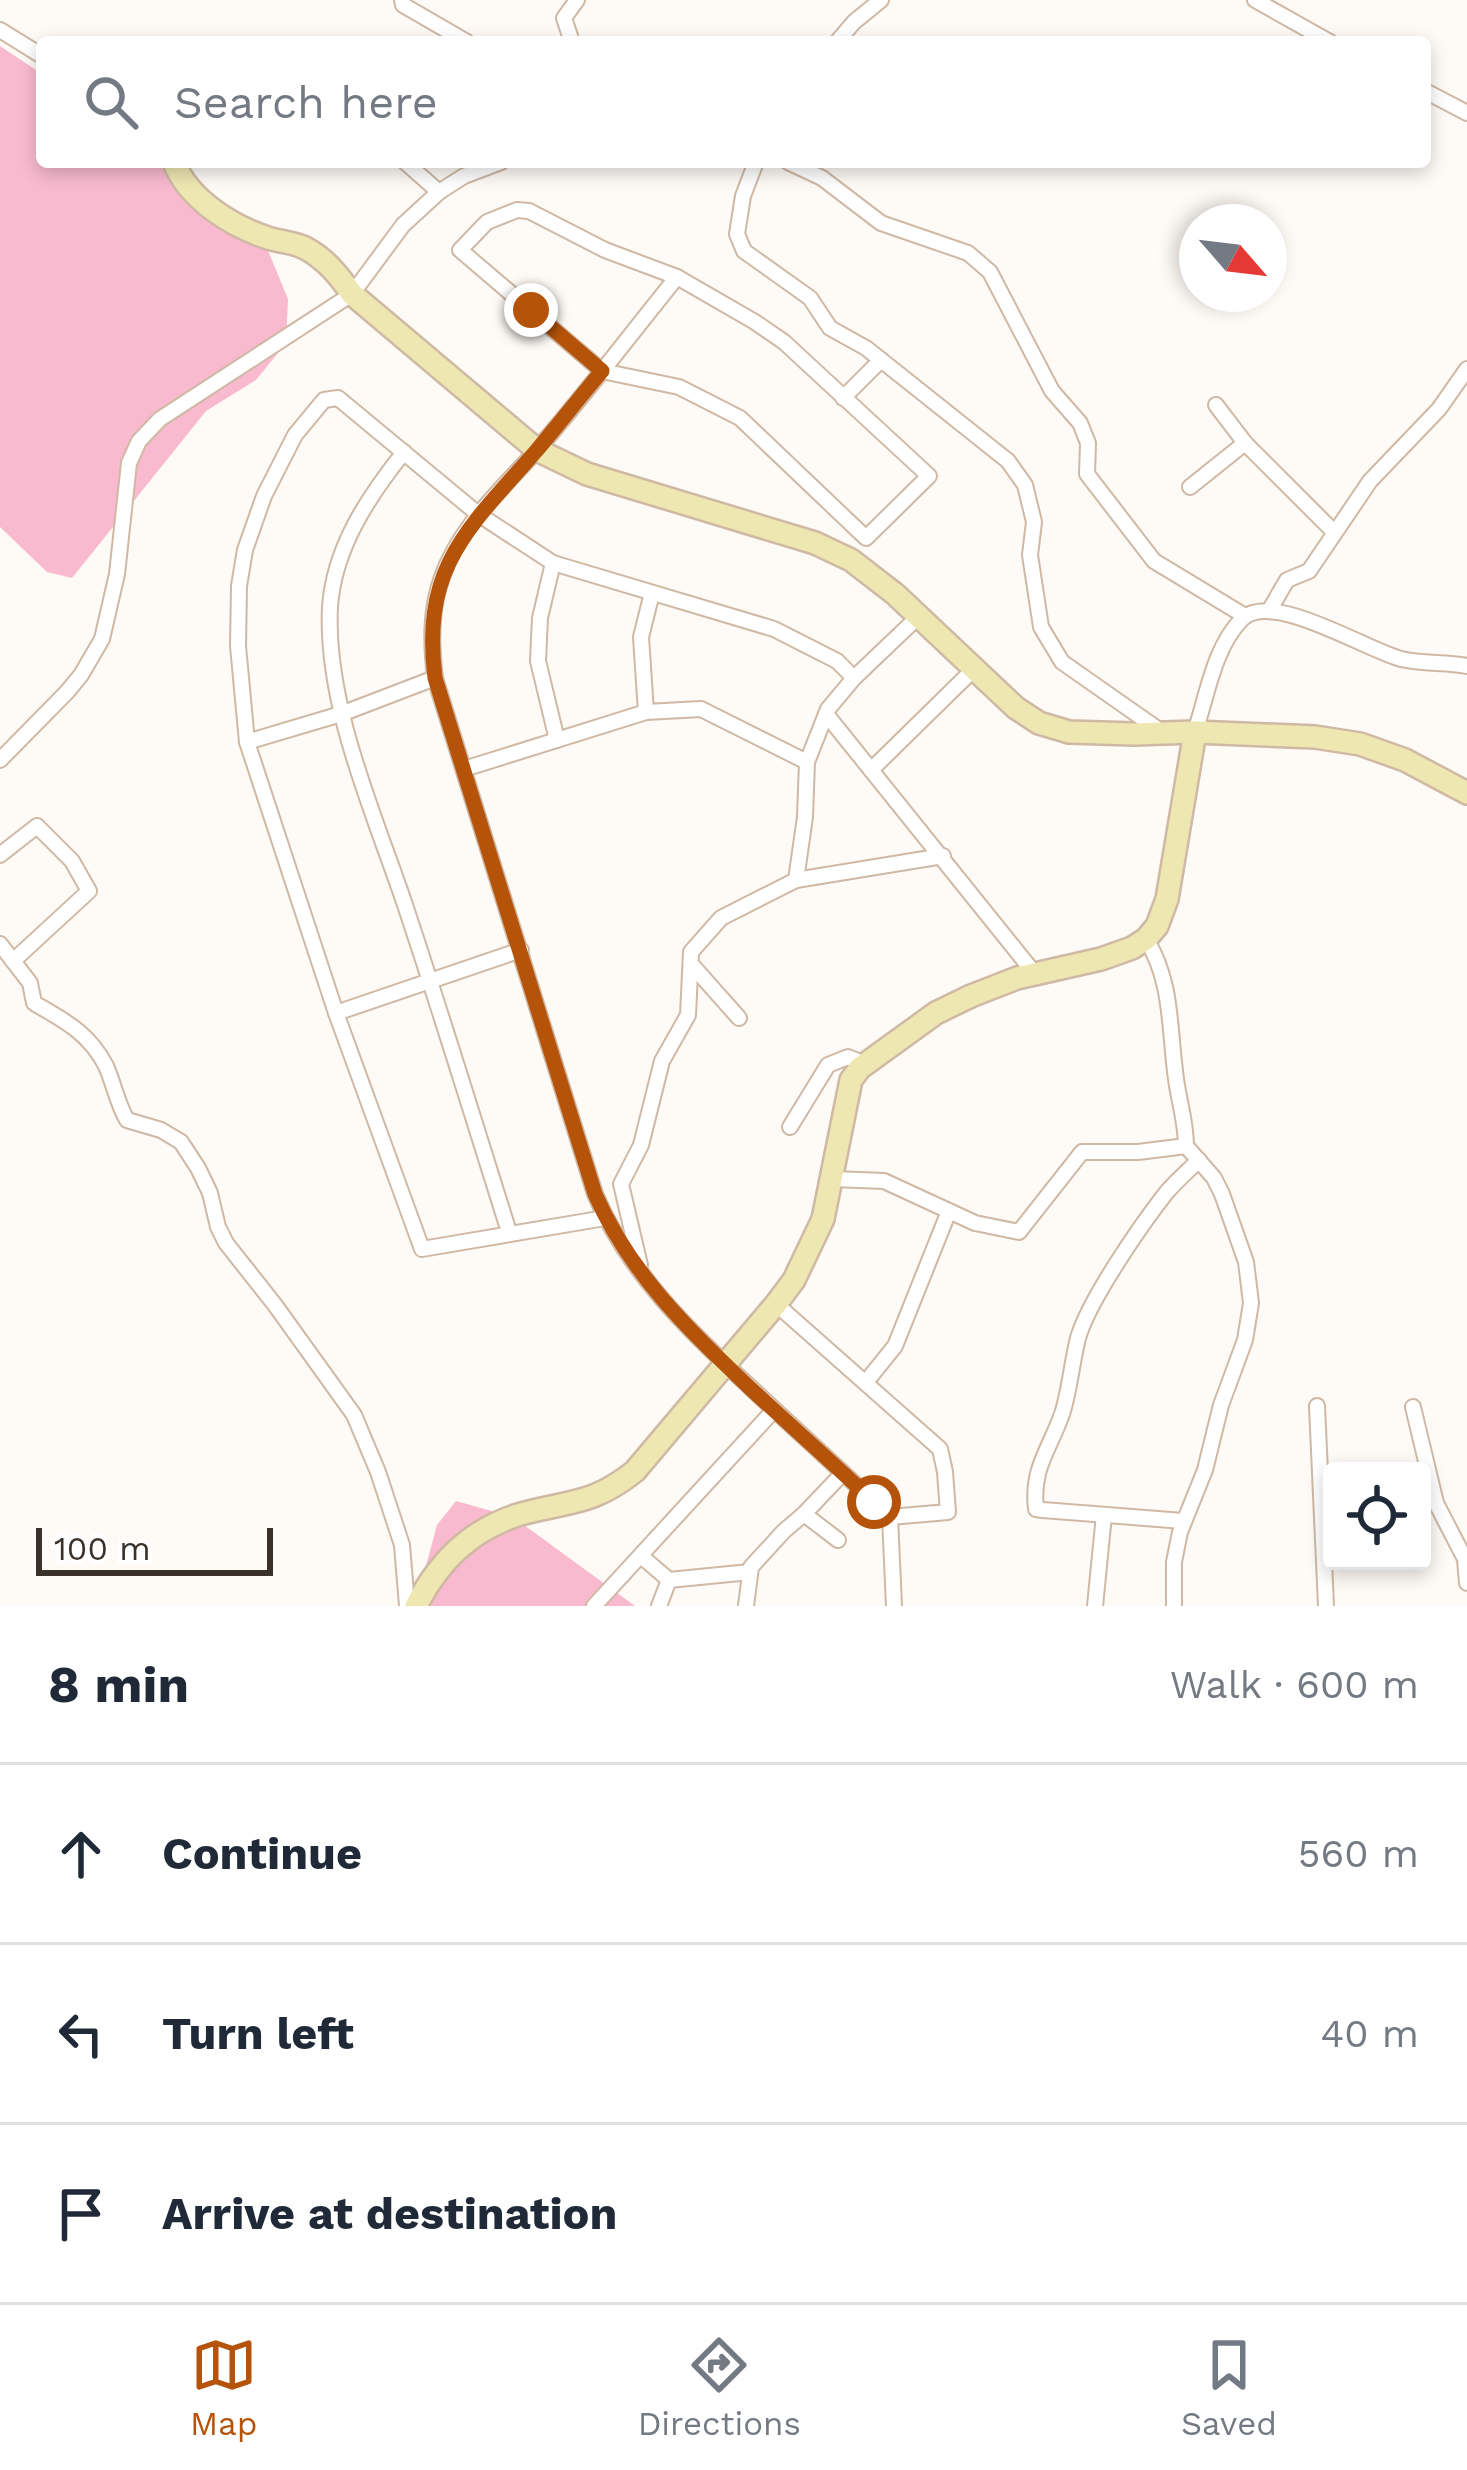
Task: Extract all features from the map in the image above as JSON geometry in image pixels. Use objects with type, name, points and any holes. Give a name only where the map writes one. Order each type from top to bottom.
[{"type":"street","points":[[402,0],[403,5],[457,36]]},
{"type":"street","points":[[570,36],[564,18],[577,0]]},
{"type":"street","points":[[842,36],[881,0]]},
{"type":"street","points":[[1255,0],[1319,36]]},
{"type":"street","points":[[0,30],[36,52]]},
{"type":"street","points":[[1431,94],[1467,113]]},
{"type":"street","points":[[177,168],[194,196],[263,236],[310,251],[336,271],[352,294],[537,450],[587,473],[837,552],[878,579],[1016,708],[1052,727],[1069,732],[1315,737],[1360,744],[1405,760],[1467,793]]},
{"type":"street","points":[[412,168],[439,192]]},
{"type":"street","points":[[0,760],[67,692],[102,639],[117,574],[126,476],[139,441],[160,419],[352,294],[403,225],[439,192],[485,168]]},
{"type":"street","points":[[754,168],[737,234],[743,251],[810,298],[830,328],[881,360],[1008,461],[1025,485],[1034,522],[1030,555],[1041,627],[1062,662],[1164,733]]},
{"type":"street","points":[[801,168],[822,178],[881,223],[968,253],[990,272],[1052,392],[1080,423],[1088,443],[1087,474],[1154,562],[1245,616]]},
{"type":"street","points":[[517,210],[529,211],[605,250],[677,278],[754,322],[784,342],[929,476],[866,538],[740,418],[679,387],[602,371],[460,250],[487,223],[517,210]]},
{"type":"street","points":[[677,278],[537,450],[478,514],[451,556],[440,581],[431,633],[435,678],[605,1218],[678,1320],[890,1517],[894,1606]]},
{"type":"street","points":[[843,398],[881,360]]},
{"type":"street","points":[[1269,611],[1288,580],[1309,571],[1370,481],[1438,409],[1467,369]]},
{"type":"street","points":[[605,1218],[422,1249],[337,1013],[248,742],[238,646],[239,586],[245,550],[277,466],[314,410],[331,397],[345,402],[478,514],[553,563],[794,637],[837,661],[854,678]]},
{"type":"street","points":[[1216,405],[1245,442],[1334,532]]},
{"type":"street","points":[[1190,487],[1245,442]]},
{"type":"street","points":[[404,452],[363,508],[335,574],[331,637],[341,714],[509,1232]]},
{"type":"street","points":[[553,563],[540,618],[538,661],[557,740]]},
{"type":"street","points":[[646,712],[641,638],[652,593]]},
{"type":"street","points":[[416,1606],[436,1572],[472,1536],[521,1514],[582,1502],[616,1486],[652,1453],[776,1304],[794,1280],[823,1220],[851,1080],[865,1064],[936,1013],[986,990],[1132,948],[1157,926],[1167,898],[1195,732],[1226,643],[1245,616],[1269,611],[1298,617],[1402,659],[1467,666]]},
{"type":"street","points":[[796,880],[807,762],[826,714],[854,678],[919,616]]},
{"type":"street","points":[[872,770],[974,669]]},
{"type":"street","points":[[248,742],[341,714],[435,678]]},
{"type":"street","points":[[464,769],[646,712],[701,709],[807,762]]},
{"type":"street","points":[[826,714],[1035,974]]},
{"type":"street","points":[[0,855],[37,826],[72,861],[89,891],[13,961]]},
{"type":"street","points":[[642,1274],[621,1184],[641,1145],[662,1061],[688,1015],[691,952],[721,918],[796,880],[943,856]]},
{"type":"street","points":[[1146,939],[1167,987],[1186,1146],[1222,1194],[1246,1262],[1251,1303],[1245,1340],[1221,1405],[1205,1470],[1183,1521],[1174,1562],[1174,1606]]},
{"type":"street","points":[[0,944],[31,983],[34,1003],[82,1031],[106,1067],[127,1120],[181,1142],[204,1180],[226,1243],[354,1415],[402,1545],[406,1606]]},
{"type":"street","points":[[337,1013],[521,950]]},
{"type":"street","points":[[691,964],[739,1018]]},
{"type":"street","points":[[790,1127],[827,1065],[848,1057],[865,1064]]},
{"type":"street","points":[[833,1179],[884,1181],[975,1223],[1019,1232],[1082,1152],[1186,1146]]},
{"type":"street","points":[[1183,1521],[1036,1509],[1034,1495],[1036,1471],[1062,1414],[1078,1336],[1092,1307],[1168,1191],[1199,1160]]},
{"type":"street","points":[[866,1382],[895,1346],[949,1211]]},
{"type":"street","points":[[776,1304],[940,1449],[948,1511],[890,1517]]},
{"type":"street","points":[[1317,1406],[1326,1606]]},
{"type":"street","points":[[1413,1406],[1436,1503],[1465,1559],[1467,1583]]},
{"type":"street","points":[[593,1606],[774,1410]]},
{"type":"street","points":[[746,1606],[752,1568],[843,1473]]},
{"type":"street","points":[[804,1514],[838,1540]]},
{"type":"street","points":[[1095,1606],[1104,1515]]},
{"type":"street","points":[[641,1556],[669,1580],[751,1572]]},
{"type":"street","points":[[659,1606],[669,1580]]},
{"type":"shaded area","points":[[0,46],[36,70],[36,168],[169,168],[264,241],[288,299],[286,343],[256,380],[206,411],[72,578],[47,572],[0,527]]},
{"type":"shaded area","points":[[456,1501],[513,1517],[635,1606],[415,1606],[437,1525]]},
{"type":"route","points":[[531,310],[602,371],[478,514],[451,556],[434,610],[435,678],[605,1218],[678,1320],[874,1502]]}]
